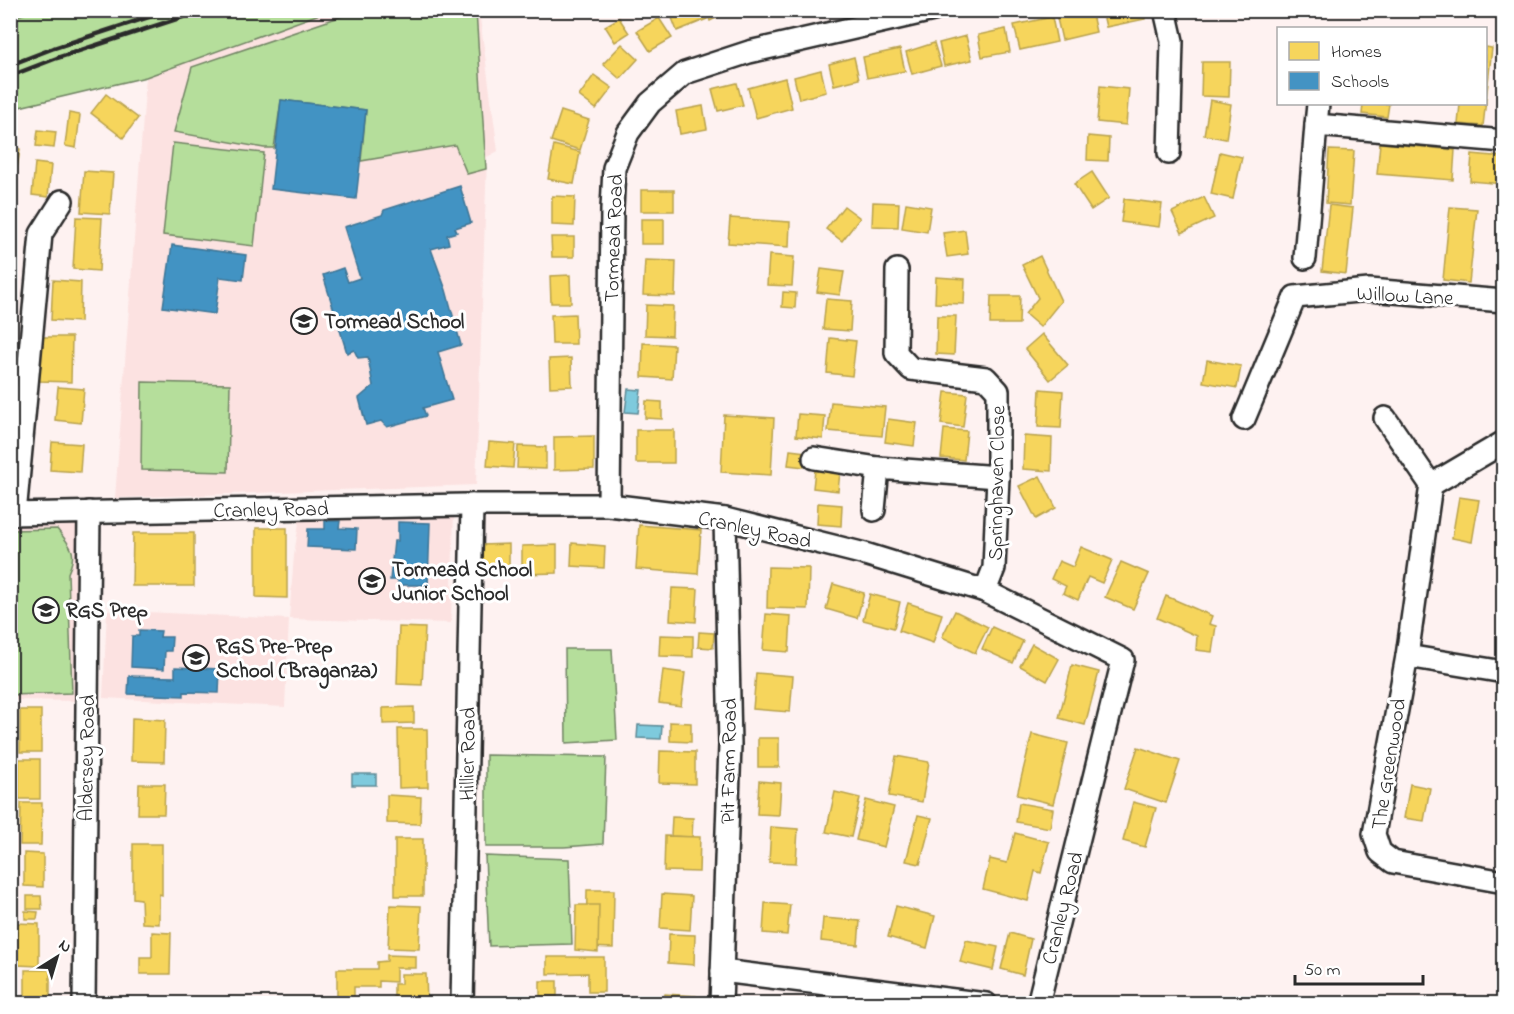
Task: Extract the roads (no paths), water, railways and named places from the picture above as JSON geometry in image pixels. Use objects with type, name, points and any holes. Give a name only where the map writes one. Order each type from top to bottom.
[{"type":"street","name":"Tormead Road","points":[[609,505],[614,168],[628,133],[650,103],[685,74],[749,52],[933,10]]},
{"type":"street","points":[[1165,10],[1172,41],[1169,153]]},
{"type":"street","points":[[1305,258],[1318,105]]},
{"type":"street","points":[[1316,125],[1503,141]]},
{"type":"street","points":[[13,514],[41,234],[62,201]]},
{"type":"street","name":"Springhaven Close","points":[[897,270],[896,353],[911,369],[987,378],[998,391],[998,477],[994,568],[985,591]]},
{"type":"street","name":"Willow Lane","points":[[1244,419],[1295,297],[1369,290],[1503,301]]},
{"type":"street","points":[[1385,418],[1431,485],[1503,442]]},
{"type":"street","points":[[814,458],[878,468],[998,477]]},
{"type":"street","points":[[874,510],[878,468]]},
{"type":"street","name":"The Greenwood","points":[[1431,485],[1407,656],[1374,834],[1380,852],[1394,862],[1503,882]]},
{"type":"street","name":"Cranley Road","points":[[13,514],[472,505],[609,505],[725,519],[865,554],[985,591],[1123,660],[1038,1004]]},
{"type":"street","name":"Hillier Road","points":[[462,1004],[472,505]]},
{"type":"street","name":"Aldersey Road","points":[[84,1004],[89,512]]},
{"type":"street","name":"Pit Farm Road","points":[[721,1004],[730,745],[725,519]]},
{"type":"street","points":[[1407,656],[1503,672]]},
{"type":"street","points":[[722,971],[986,1004]]},
{"type":"water","points":[[628,389],[641,390],[638,413],[625,412]]},
{"type":"water","points":[[638,725],[662,726],[661,739],[637,738]]},
{"type":"water","points":[[352,774],[376,774],[376,785],[352,785]]},
{"type":"railway","points":[[10,65],[170,10]]},
{"type":"railway","points":[[10,76],[57,58],[204,10]]},
{"type":"place","name":"Tormead School","points":[[304,321]]},
{"type":"place","name":"Tormead School Junior School","points":[[372,581]]},
{"type":"place","name":"RGS Prep","points":[[46,610]]},
{"type":"place","name":"RGS Pre-Prep School (Braganza)","points":[[196,658]]}]
